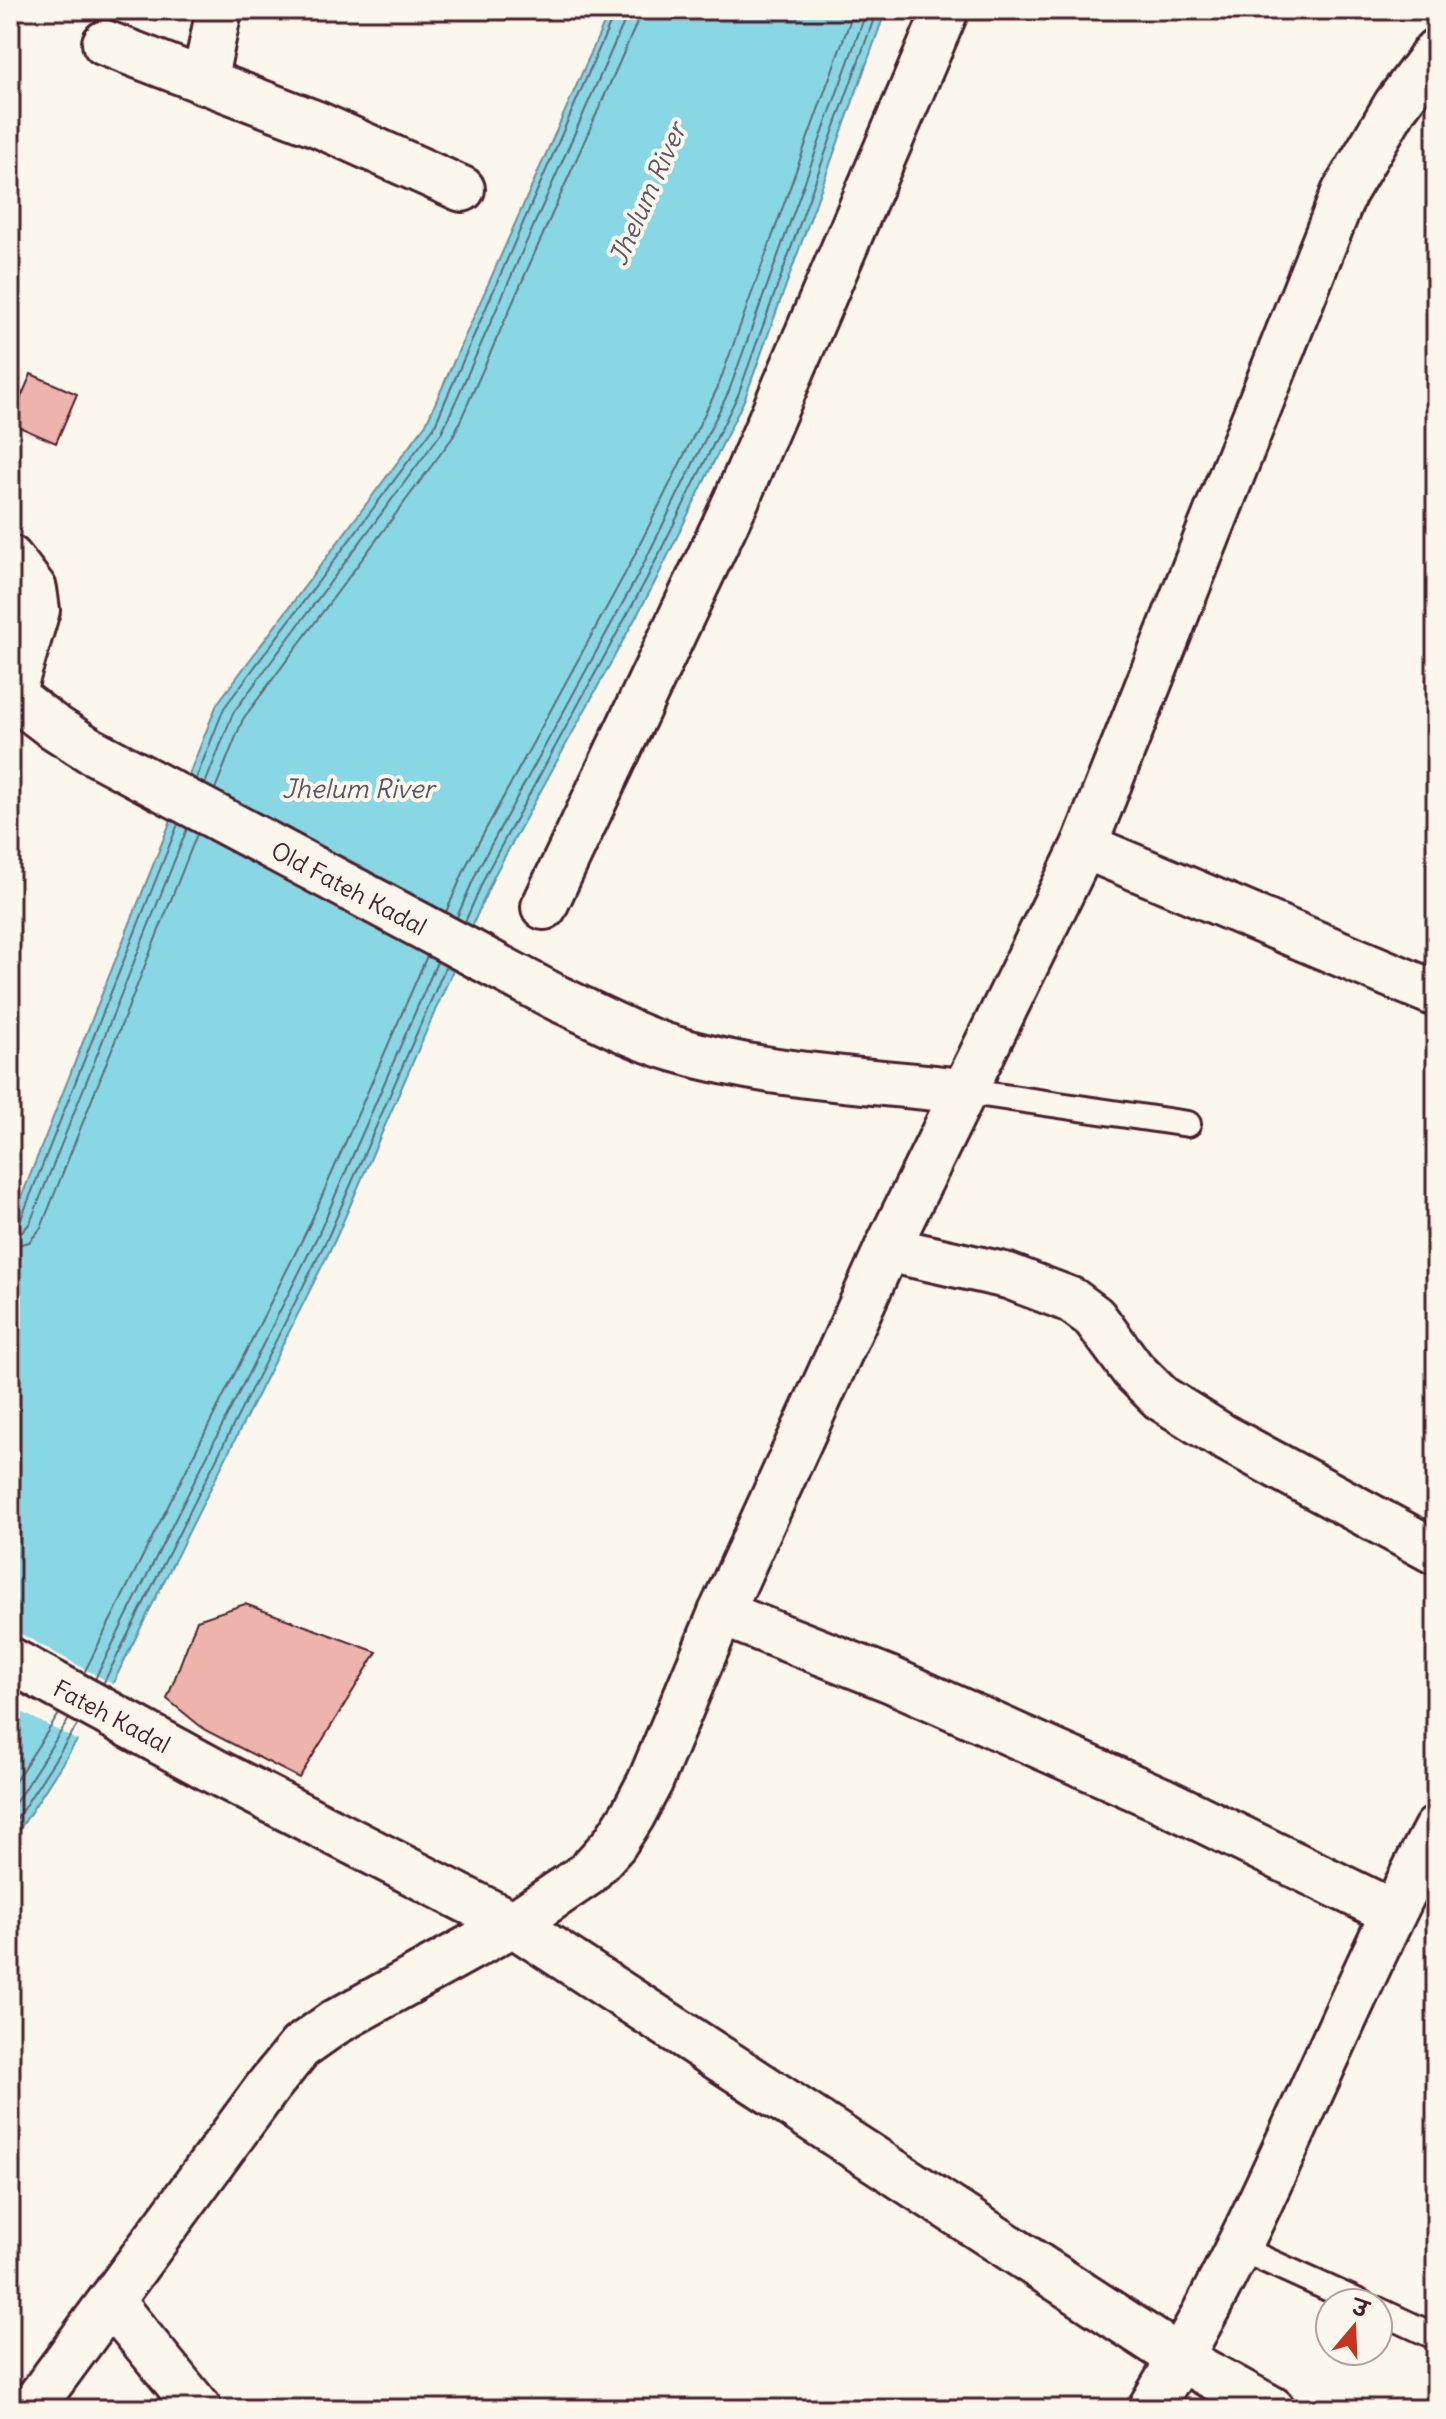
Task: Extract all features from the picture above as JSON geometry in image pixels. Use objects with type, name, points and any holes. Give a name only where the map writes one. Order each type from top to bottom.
[{"type":"street","points":[[204,82],[219,10]]},
{"type":"street","points":[[544,907],[736,501],[946,10]]},
{"type":"street","points":[[105,43],[317,124],[462,189]]},
{"type":"street","points":[[31,2409],[300,2047],[334,2023],[513,1924],[587,1874],[614,1844],[650,1782],[721,1613],[887,1249],[1084,846],[1344,193],[1396,105],[1436,51]]},
{"type":"street","points":[[10,558],[34,589],[37,610],[11,698]]},
{"type":"street","name":"Old Fateh Kadal","points":[[11,698],[140,777],[557,998],[671,1048],[757,1069],[963,1091]]},
{"type":"street","points":[[1084,846],[1436,994]]},
{"type":"street","points":[[887,1249],[1008,1276],[1071,1300],[1094,1317],[1133,1370],[1161,1398],[1220,1435],[1436,1552]]},
{"type":"street","points":[[721,1613],[889,1679],[1160,1799],[1392,1912]]},
{"type":"street","name":"Fateh Kadal","points":[[10,1660],[214,1771],[513,1924],[1181,2359],[1272,2409]]},
{"type":"street","points":[[1150,2409],[1181,2359],[1239,2248],[1392,1912],[1436,1829]]},
{"type":"street","points":[[112,2303],[199,2409]]},
{"type":"lane","points":[[963,1091],[1188,1124]]},
{"type":"lane","points":[[1239,2248],[1326,2287]]},
{"type":"lane","points":[[1394,2317],[1436,2337]]},
{"type":"water","name":"Jhelum River","points":[[610,10],[886,10],[745,398],[654,584],[494,876],[335,1240],[108,1693],[10,1844],[10,1226],[217,704],[426,424]]},
{"type":"pier","points":[[10,1628],[116,1686],[80,1742],[10,1706]]},
{"type":"building","points":[[31,374],[77,394],[56,443],[10,423]]},
{"type":"building","points":[[245,1604],[377,1652],[299,1778],[205,1730],[167,1699],[197,1620]]}]
